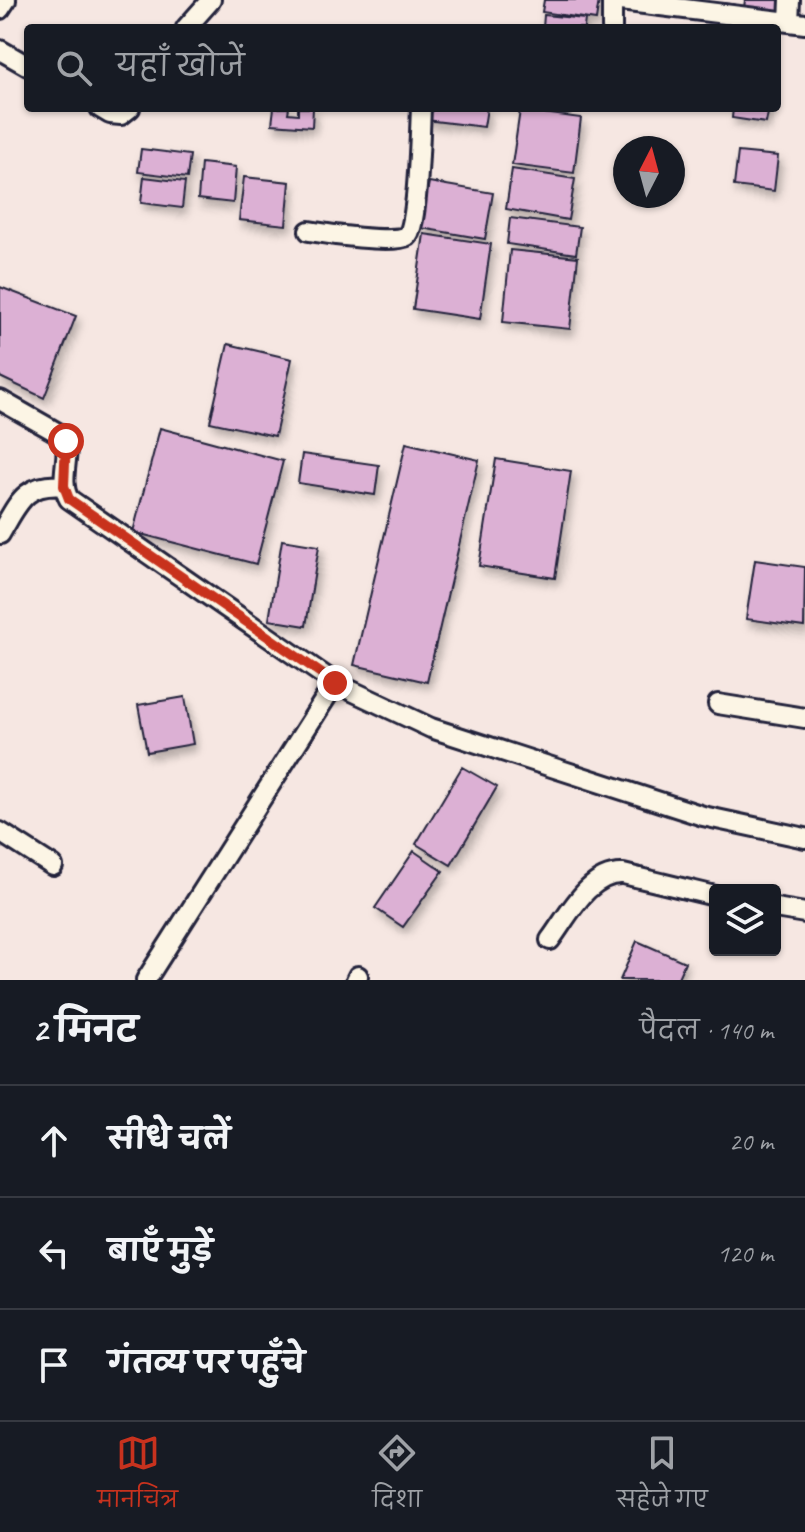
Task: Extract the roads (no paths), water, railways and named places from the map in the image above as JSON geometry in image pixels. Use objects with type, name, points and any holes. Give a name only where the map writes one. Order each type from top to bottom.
[{"type":"street","points":[[0,9],[6,0]]},
{"type":"street","points":[[190,24],[211,0]]},
{"type":"street","points":[[612,24],[612,0],[797,23],[790,0]]},
{"type":"street","points":[[0,50],[24,64]]},
{"type":"street","points":[[309,231],[389,239],[409,234],[415,216],[421,112]]},
{"type":"street","points":[[0,400],[65,437],[64,486],[69,499],[335,683],[431,728],[703,816],[805,838]]},
{"type":"street","points":[[0,534],[29,491],[42,486],[64,486]]},
{"type":"street","points":[[146,980],[335,683]]},
{"type":"street","points":[[718,704],[805,718]]},
{"type":"street","points":[[0,832],[53,866]]},
{"type":"street","points":[[550,940],[594,883],[608,875],[623,874],[709,895]]},
{"type":"street","points":[[781,909],[805,913]]}]
